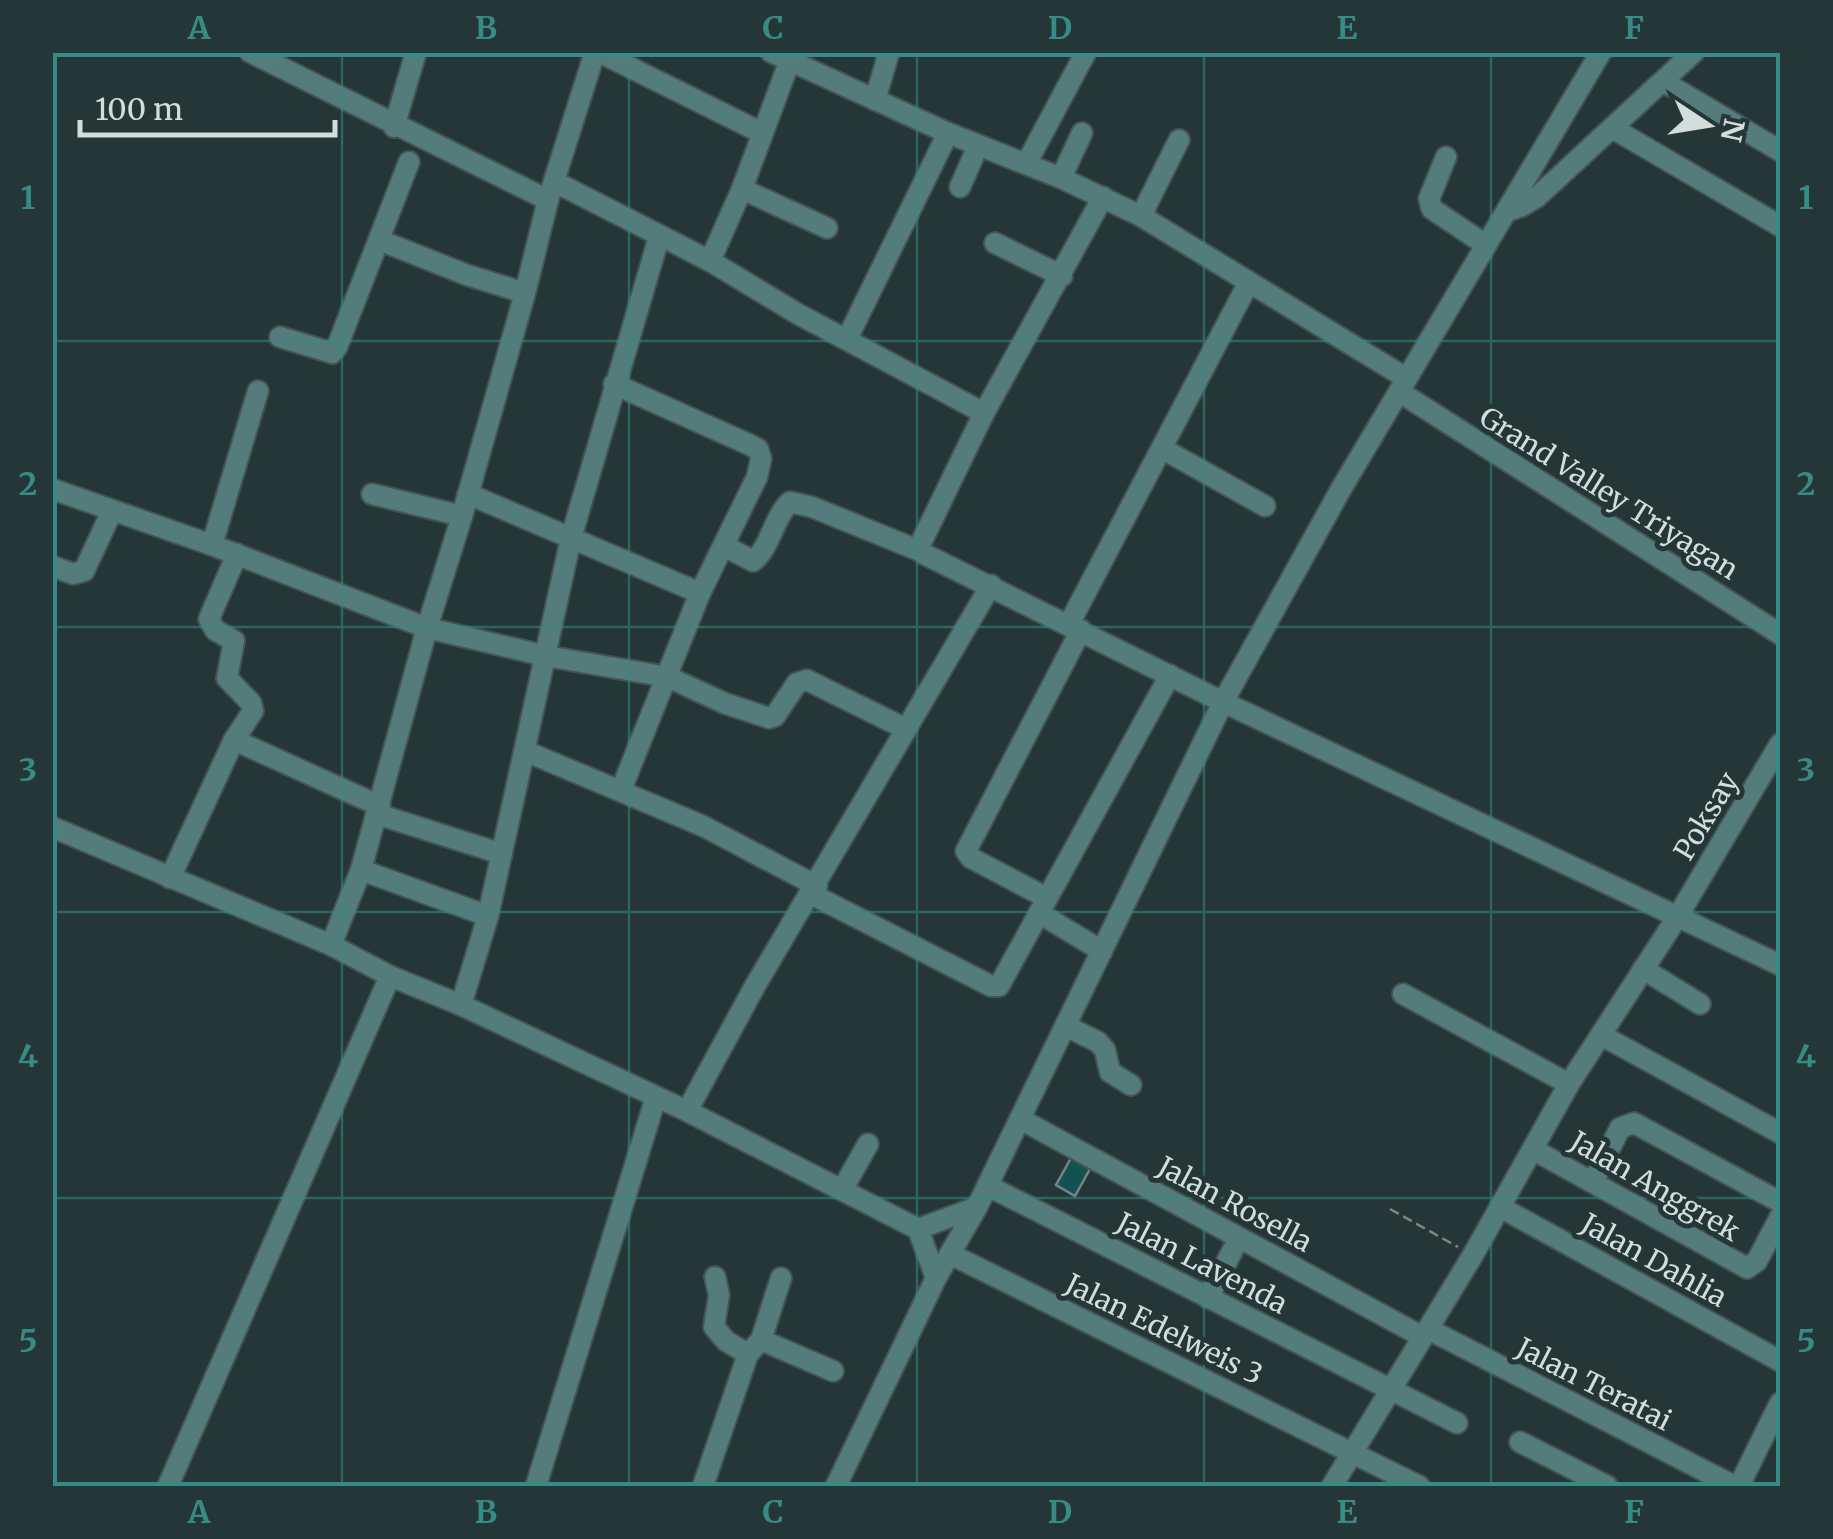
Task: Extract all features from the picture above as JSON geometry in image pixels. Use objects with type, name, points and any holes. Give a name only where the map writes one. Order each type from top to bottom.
[{"type":"street","points":[[250,52],[394,126],[710,260],[984,414]]},
{"type":"street","points":[[394,126],[416,52]]},
{"type":"street","points":[[331,945],[361,870],[551,191],[597,52],[762,133]]},
{"type":"street","points":[[875,100],[888,52]]},
{"type":"street","points":[[1026,164],[1086,52]]},
{"type":"street","points":[[836,1486],[936,1278],[978,1208],[1224,702],[1486,244],[1601,52]]},
{"type":"street","points":[[1507,211],[1537,196],[1694,52]]},
{"type":"street","points":[[710,260],[742,189],[784,56]]},
{"type":"street","name":"Grand Valley Triyagan","points":[[784,56],[948,133],[1141,216],[1249,282],[1780,634]]},
{"type":"street","points":[[1668,85],[1780,151]]},
{"type":"street","points":[[1060,178],[1082,132]]},
{"type":"street","points":[[1619,132],[1780,226]]},
{"type":"street","points":[[846,339],[948,133]]},
{"type":"street","points":[[1141,216],[1179,140]]},
{"type":"street","points":[[960,188],[978,146]]},
{"type":"street","points":[[1446,157],[1429,199],[1432,209],[1486,244]]},
{"type":"street","points":[[280,337],[332,353],[409,162]]},
{"type":"street","points":[[742,189],[827,228]]},
{"type":"street","points":[[920,551],[921,537],[984,414],[1103,197]]},
{"type":"street","points":[[461,1005],[488,916],[570,538],[659,237]]},
{"type":"street","points":[[379,240],[525,293]]},
{"type":"street","points":[[995,244],[1062,276]]},
{"type":"street","points":[[1102,951],[966,851],[1249,282]]},
{"type":"street","points":[[614,384],[758,450],[761,459],[700,593],[620,790]]},
{"type":"street","points":[[212,545],[258,391]]},
{"type":"street","points":[[1163,450],[1265,506]]},
{"type":"street","points":[[52,489],[212,545],[427,628],[546,656],[668,677],[724,703],[769,718],[775,716],[798,683],[807,680],[906,729]]},
{"type":"street","points":[[372,494],[462,516]]},
{"type":"street","points":[[468,494],[700,593]]},
{"type":"street","points":[[724,546],[748,561],[759,557],[790,502],[812,507],[920,551],[1224,702],[1780,965]]},
{"type":"street","points":[[52,566],[73,574],[84,571],[112,511]]},
{"type":"street","points":[[170,878],[234,740],[253,711],[227,678],[234,641],[215,630],[209,619],[236,554]]},
{"type":"street","points":[[687,1112],[756,986],[991,585]]},
{"type":"street","points":[[525,751],[703,826],[994,987],[1001,984],[1170,675]]},
{"type":"street","points":[[234,740],[378,810],[502,854]]},
{"type":"street","name":"Poksay","points":[[1332,1486],[1473,1254],[1569,1084],[1678,916],[1780,744]]},
{"type":"street","points":[[52,827],[331,945],[390,976],[656,1096],[842,1190],[918,1229],[936,1278]]},
{"type":"street","points":[[361,870],[488,916]]},
{"type":"street","points":[[1644,969],[1700,1004]]},
{"type":"street","points":[[168,1486],[390,976]]},
{"type":"street","points":[[1403,994],[1569,1084]]},
{"type":"street","points":[[1066,1026],[1098,1042],[1105,1050],[1110,1072],[1130,1085]]},
{"type":"street","points":[[1601,1035],[1780,1133]]},
{"type":"street","points":[[536,1486],[656,1096]]},
{"type":"street","name":"Jalan Rosella","points":[[1020,1119],[1426,1333]]},
{"type":"street","points":[[1594,1180],[1620,1128],[1634,1123],[1780,1202]]},
{"type":"street","points":[[842,1190],[868,1144]]},
{"type":"street","name":"Jalan Anggrek","points":[[1534,1150],[1747,1268],[1758,1261],[1780,1217]]},
{"type":"street","name":"Jalan Lavenda","points":[[988,1186],[1458,1423]]},
{"type":"street","name":"Jalan Dahlia","points":[[1500,1207],[1780,1361]]},
{"type":"street","points":[[918,1229],[978,1208]]},
{"type":"street","points":[[1208,1298],[1240,1238]]},
{"type":"street","name":"Jalan Edelweis 3","points":[[950,1254],[1419,1486]]},
{"type":"street","points":[[715,1277],[719,1295],[714,1326],[726,1341],[833,1371]]},
{"type":"street","points":[[703,1486],[781,1278]]},
{"type":"street","name":"Jalan Teratai","points":[[1426,1333],[1737,1486]]},
{"type":"street","points":[[1737,1486],[1780,1403]]},
{"type":"street","points":[[1520,1442],[1607,1486]]},
{"type":"path","points":[[1390,1209],[1473,1254]]},
{"type":"building","points":[[1071,1158],[1090,1169],[1075,1196],[1056,1185]]}]
